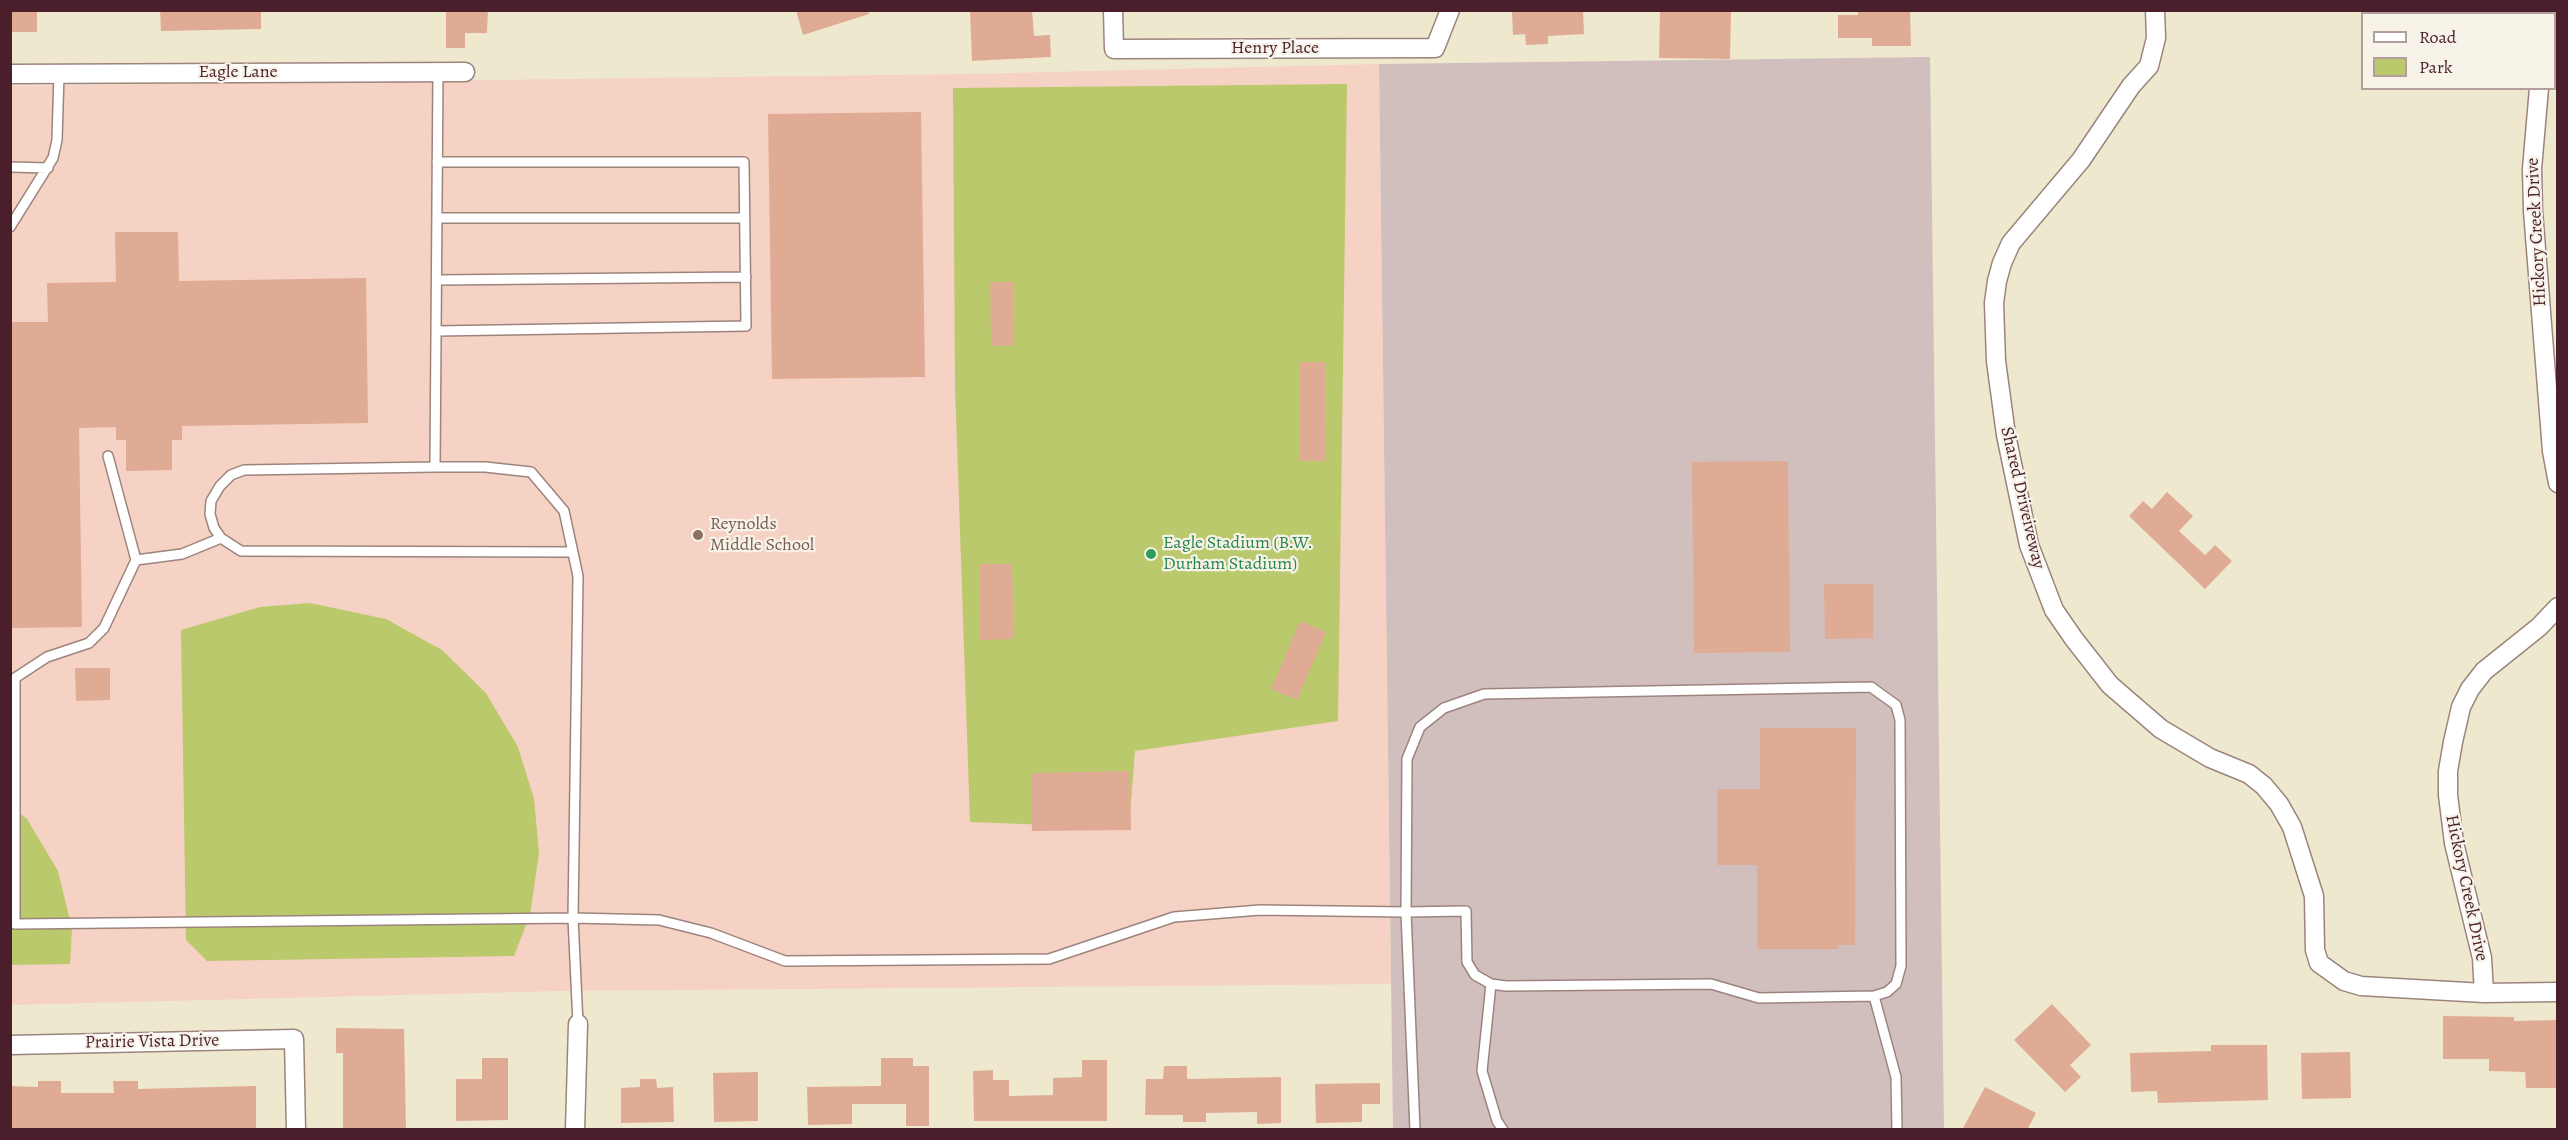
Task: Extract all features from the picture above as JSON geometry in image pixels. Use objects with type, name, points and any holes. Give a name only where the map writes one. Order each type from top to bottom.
[{"type":"street","name":"Henry Place","points":[[1113,10],[1114,49],[1436,48],[1450,10]]},
{"type":"street","name":"Shared Driveiveway","points":[[2155,10],[2156,38],[2149,66],[2131,86],[2081,160],[2012,243],[2002,263],[1997,281],[1994,303],[2001,402],[2029,545],[2054,610],[2073,639],[2110,686],[2161,729],[2210,758],[2249,774],[2264,786],[2279,804],[2295,836],[2314,896],[2315,950],[2319,963],[2344,981],[2361,986],[2484,993]]},
{"type":"street","name":"Eagle Lane","points":[[10,74],[465,72]]},
{"type":"street","name":"Hickory Creek Drive","points":[[2539,90],[2532,169],[2533,211],[2558,483]]},
{"type":"street","name":"Hickory Creek Drive","points":[[2484,993],[2482,958],[2459,867],[2450,818],[2448,771],[2453,742],[2461,707],[2470,689],[2484,671],[2539,627],[2558,607]]},
{"type":"street","points":[[2484,993],[2558,992]]},
{"type":"street","points":[[575,1130],[578,1024]]},
{"type":"street","name":"Prairie Vista Drive","points":[[10,1045],[294,1039],[296,1130]]},
{"type":"lane","points":[[435,467],[438,72]]},
{"type":"lane","points":[[11,225],[53,158],[57,140],[59,74]]},
{"type":"lane","points":[[436,331],[746,326],[744,162],[437,162]]},
{"type":"lane","points":[[10,167],[48,168]]},
{"type":"lane","points":[[437,218],[745,218]]},
{"type":"lane","points":[[436,280],[746,277]]},
{"type":"lane","points":[[108,456],[136,561],[104,628],[88,643],[47,657],[15,678],[13,924],[573,918],[659,920],[711,933],[785,961],[1049,959],[1174,917],[1260,910],[1406,912],[1466,911],[1467,962],[1475,975],[1491,984],[1506,986],[1712,984],[1760,998],[1874,996],[1887,992],[1896,984],[1901,966],[1900,720],[1896,705],[1871,687],[1484,694],[1444,708],[1420,727],[1407,759],[1406,912],[1415,1130]]},
{"type":"lane","points":[[572,552],[257,553],[241,551],[221,538],[214,528],[210,514],[212,501],[220,486],[231,475],[244,470],[435,467],[485,467],[531,472],[564,511],[578,576],[573,918],[578,1024]]},
{"type":"lane","points":[[136,561],[182,554],[221,538]]},
{"type":"lane","points":[[1491,984],[1482,1071],[1497,1121],[1503,1130]]},
{"type":"lane","points":[[1874,996],[1896,1077],[1897,1130]]},
{"type":"shaded area","points":[[1930,57],[1944,1129],[1393,1129],[1379,64]]},
{"type":"shaded area","name":"Reynolds Middle School","points":[[1379,64],[1391,984],[560,991],[11,1005],[10,86],[969,74]]},
{"type":"green space","name":"Eagle Stadium (B.W. Durham Stadium)","points":[[1347,84],[1338,721],[1135,751],[1129,828],[970,822],[955,386],[953,88]]},
{"type":"green space","points":[[310,603],[386,619],[442,650],[486,693],[518,747],[534,799],[539,853],[530,915],[514,956],[207,961],[186,940],[181,630],[260,607]]},
{"type":"green space","points":[[10,805],[27,819],[58,871],[72,929],[70,964],[11,965]]},
{"type":"building","points":[[11,10],[37,10],[37,32],[12,32]]},
{"type":"building","points":[[160,10],[261,10],[261,29],[161,31]]},
{"type":"building","points":[[446,10],[488,10],[487,33],[465,33],[465,48],[446,48]]},
{"type":"building","points":[[796,10],[868,10],[869,14],[803,35]]},
{"type":"building","points":[[1032,10],[1034,36],[1050,35],[1051,57],[972,61],[970,12]]},
{"type":"building","points":[[1512,10],[1583,10],[1584,34],[1548,36],[1548,44],[1526,45],[1525,34],[1513,35]]},
{"type":"building","points":[[1858,10],[1910,10],[1911,46],[1872,46],[1872,38],[1838,38],[1838,15],[1858,15]]},
{"type":"building","points":[[1660,12],[1731,12],[1730,59],[1659,58]]},
{"type":"building","points":[[921,112],[925,377],[772,379],[768,114]]},
{"type":"building","points":[[115,232],[178,232],[179,281],[366,278],[368,423],[182,426],[182,440],[172,440],[172,470],[126,471],[126,440],[116,440],[116,427],[79,428],[82,627],[10,628],[10,322],[48,322],[47,283],[116,282]]},
{"type":"building","points":[[990,282],[1013,282],[1014,345],[991,346]]},
{"type":"building","points":[[1299,362],[1325,362],[1326,461],[1300,461]]},
{"type":"building","points":[[1788,461],[1790,652],[1694,653],[1692,462]]},
{"type":"building","points":[[2167,492],[2193,516],[2179,531],[2205,555],[2215,545],[2232,561],[2205,589],[2129,516],[2143,501],[2152,509]]},
{"type":"building","points":[[979,564],[1012,564],[1014,639],[980,640]]},
{"type":"building","points":[[1824,584],[1873,584],[1873,638],[1825,639]]},
{"type":"building","points":[[1300,621],[1326,632],[1297,700],[1271,689]]},
{"type":"building","points":[[75,668],[110,668],[110,700],[76,701]]},
{"type":"building","points":[[1760,728],[1856,728],[1855,945],[1838,945],[1838,949],[1757,949],[1757,865],[1717,865],[1717,789],[1760,789]]},
{"type":"building","points":[[1130,771],[1131,830],[1032,831],[1031,773]]},
{"type":"building","points":[[2052,1004],[2091,1045],[2070,1065],[2081,1077],[2065,1092],[2014,1040]]},
{"type":"building","points":[[2443,1016],[2514,1017],[2514,1021],[2558,1020],[2558,1088],[2526,1088],[2525,1072],[2489,1071],[2489,1059],[2443,1059]]},
{"type":"building","points":[[336,1028],[404,1029],[406,1130],[343,1130],[343,1053],[336,1053]]},
{"type":"building","points":[[2211,1045],[2267,1045],[2268,1100],[2158,1103],[2157,1091],[2131,1092],[2130,1053],[2211,1051]]},
{"type":"building","points":[[2350,1052],[2351,1098],[2302,1099],[2301,1053]]},
{"type":"building","points":[[482,1058],[508,1058],[508,1120],[456,1121],[456,1079],[482,1079]]},
{"type":"building","points":[[881,1058],[913,1058],[913,1066],[929,1066],[929,1126],[906,1126],[906,1104],[852,1104],[852,1124],[808,1125],[807,1087],[881,1086]]},
{"type":"building","points":[[1082,1060],[1107,1060],[1107,1121],[974,1121],[973,1071],[993,1070],[993,1080],[1009,1080],[1009,1096],[1053,1095],[1053,1078],[1082,1077]]},
{"type":"building","points":[[1164,1066],[1187,1066],[1187,1079],[1281,1077],[1281,1123],[1257,1124],[1257,1112],[1206,1113],[1206,1122],[1183,1122],[1183,1115],[1145,1115],[1146,1079],[1163,1079]]},
{"type":"building","points":[[758,1072],[758,1121],[714,1122],[713,1073]]},
{"type":"building","points":[[640,1079],[656,1079],[657,1088],[673,1087],[674,1122],[621,1123],[621,1088],[640,1087]]},
{"type":"building","points":[[38,1081],[61,1081],[61,1093],[114,1093],[113,1081],[138,1081],[138,1089],[256,1086],[256,1130],[10,1130],[10,1086],[38,1087]]},
{"type":"building","points":[[1380,1083],[1380,1104],[1362,1104],[1362,1122],[1316,1123],[1315,1084]]},
{"type":"building","points":[[1985,1087],[2036,1113],[2027,1130],[1962,1130]]},
{"type":"place","name":"Reynolds Middle School","points":[[698,535]]},
{"type":"place","name":"Eagle Stadium (B.W. Durham Stadium)","points":[[1151,554]]}]
